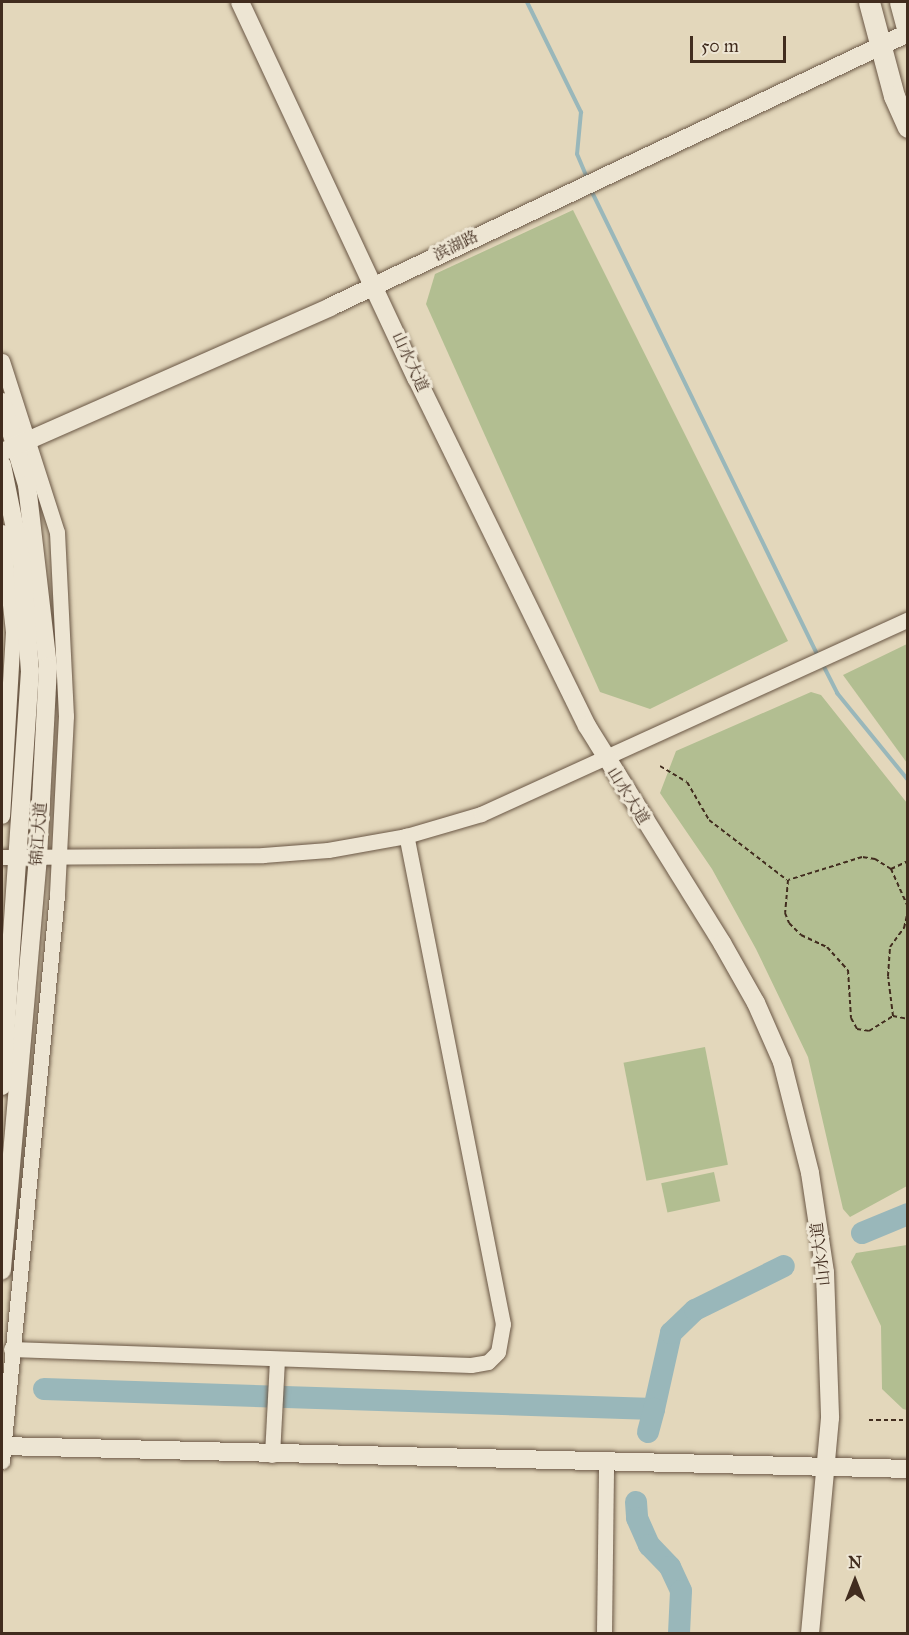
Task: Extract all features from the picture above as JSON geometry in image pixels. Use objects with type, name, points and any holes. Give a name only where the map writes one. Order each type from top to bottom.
[{"type":"main road","points":[[869,2],[894,96],[908,127]]},
{"type":"main road","points":[[900,2],[908,32]]},
{"type":"street","name":"山水大道","points":[[240,2],[603,757],[722,943],[756,1003],[782,1062],[810,1173],[825,1272],[830,1418],[810,1634]]},
{"type":"street","name":"滨湖路","points":[[16,447],[375,285],[908,32]]},
{"type":"street","points":[[2,360],[16,447],[57,531],[66,716],[58,857],[2,1451],[908,1469]]},
{"type":"street","name":"锦江大道","points":[[2,402],[27,484],[39,568],[48,667],[38,857],[2,1270]]},
{"type":"street","name":"锦江大道","points":[[2,465],[22,563],[29,632],[29,718],[10,857],[2,1086]]},
{"type":"street","points":[[2,532],[13,632],[2,816]]},
{"type":"street","points":[[10,857],[263,855],[328,849],[406,836],[481,814],[908,619]]},
{"type":"street","points":[[10,1349],[276,1367],[471,1365],[488,1362],[503,1340],[503,1324],[406,836]]},
{"type":"street","points":[[272,1455],[276,1367]]},
{"type":"street","points":[[604,1634],[606,1462]]},
{"type":"path","points":[[660,766],[687,782],[709,820],[788,880]]},
{"type":"path","points":[[788,880],[862,857],[891,869],[908,909],[904,928],[890,946],[888,976],[893,1016]]},
{"type":"path","points":[[891,869],[908,861]]},
{"type":"path","points":[[788,880],[785,913],[789,923],[801,935],[827,947],[848,970],[851,1018],[857,1029],[869,1030],[893,1016],[908,1019]]},
{"type":"path","points":[[869,1420],[908,1420]]},
{"type":"green space","points":[[573,210],[788,641],[650,709],[600,692],[426,304],[435,274]]},
{"type":"green space","points":[[907,644],[907,763],[843,675]]},
{"type":"green space","points":[[811,692],[821,695],[907,803],[907,1186],[850,1217],[843,1209],[808,1057],[756,949],[712,869],[660,793],[676,751]]},
{"type":"green space","points":[[705,1047],[728,1165],[646,1181],[624,1063]]},
{"type":"green space","points":[[714,1172],[720,1201],[667,1213],[661,1183]]},
{"type":"green space","points":[[907,1245],[908,1410],[903,1409],[882,1389],[881,1326],[851,1262],[856,1253]]},
{"type":"waterway","points":[[527,2],[581,112],[577,154],[587,178]]},
{"type":"waterway","points":[[590,188],[818,656]]},
{"type":"waterway","points":[[822,663],[837,693],[908,780]]},
{"type":"waterway","points":[[862,1233],[908,1214]]},
{"type":"waterway","points":[[44,1389],[654,1409],[671,1333],[695,1310],[784,1266]]},
{"type":"waterway","points":[[648,1432],[654,1409]]},
{"type":"waterway","points":[[636,1502],[637,1518],[649,1545],[670,1567],[681,1591],[679,1634]]}]
